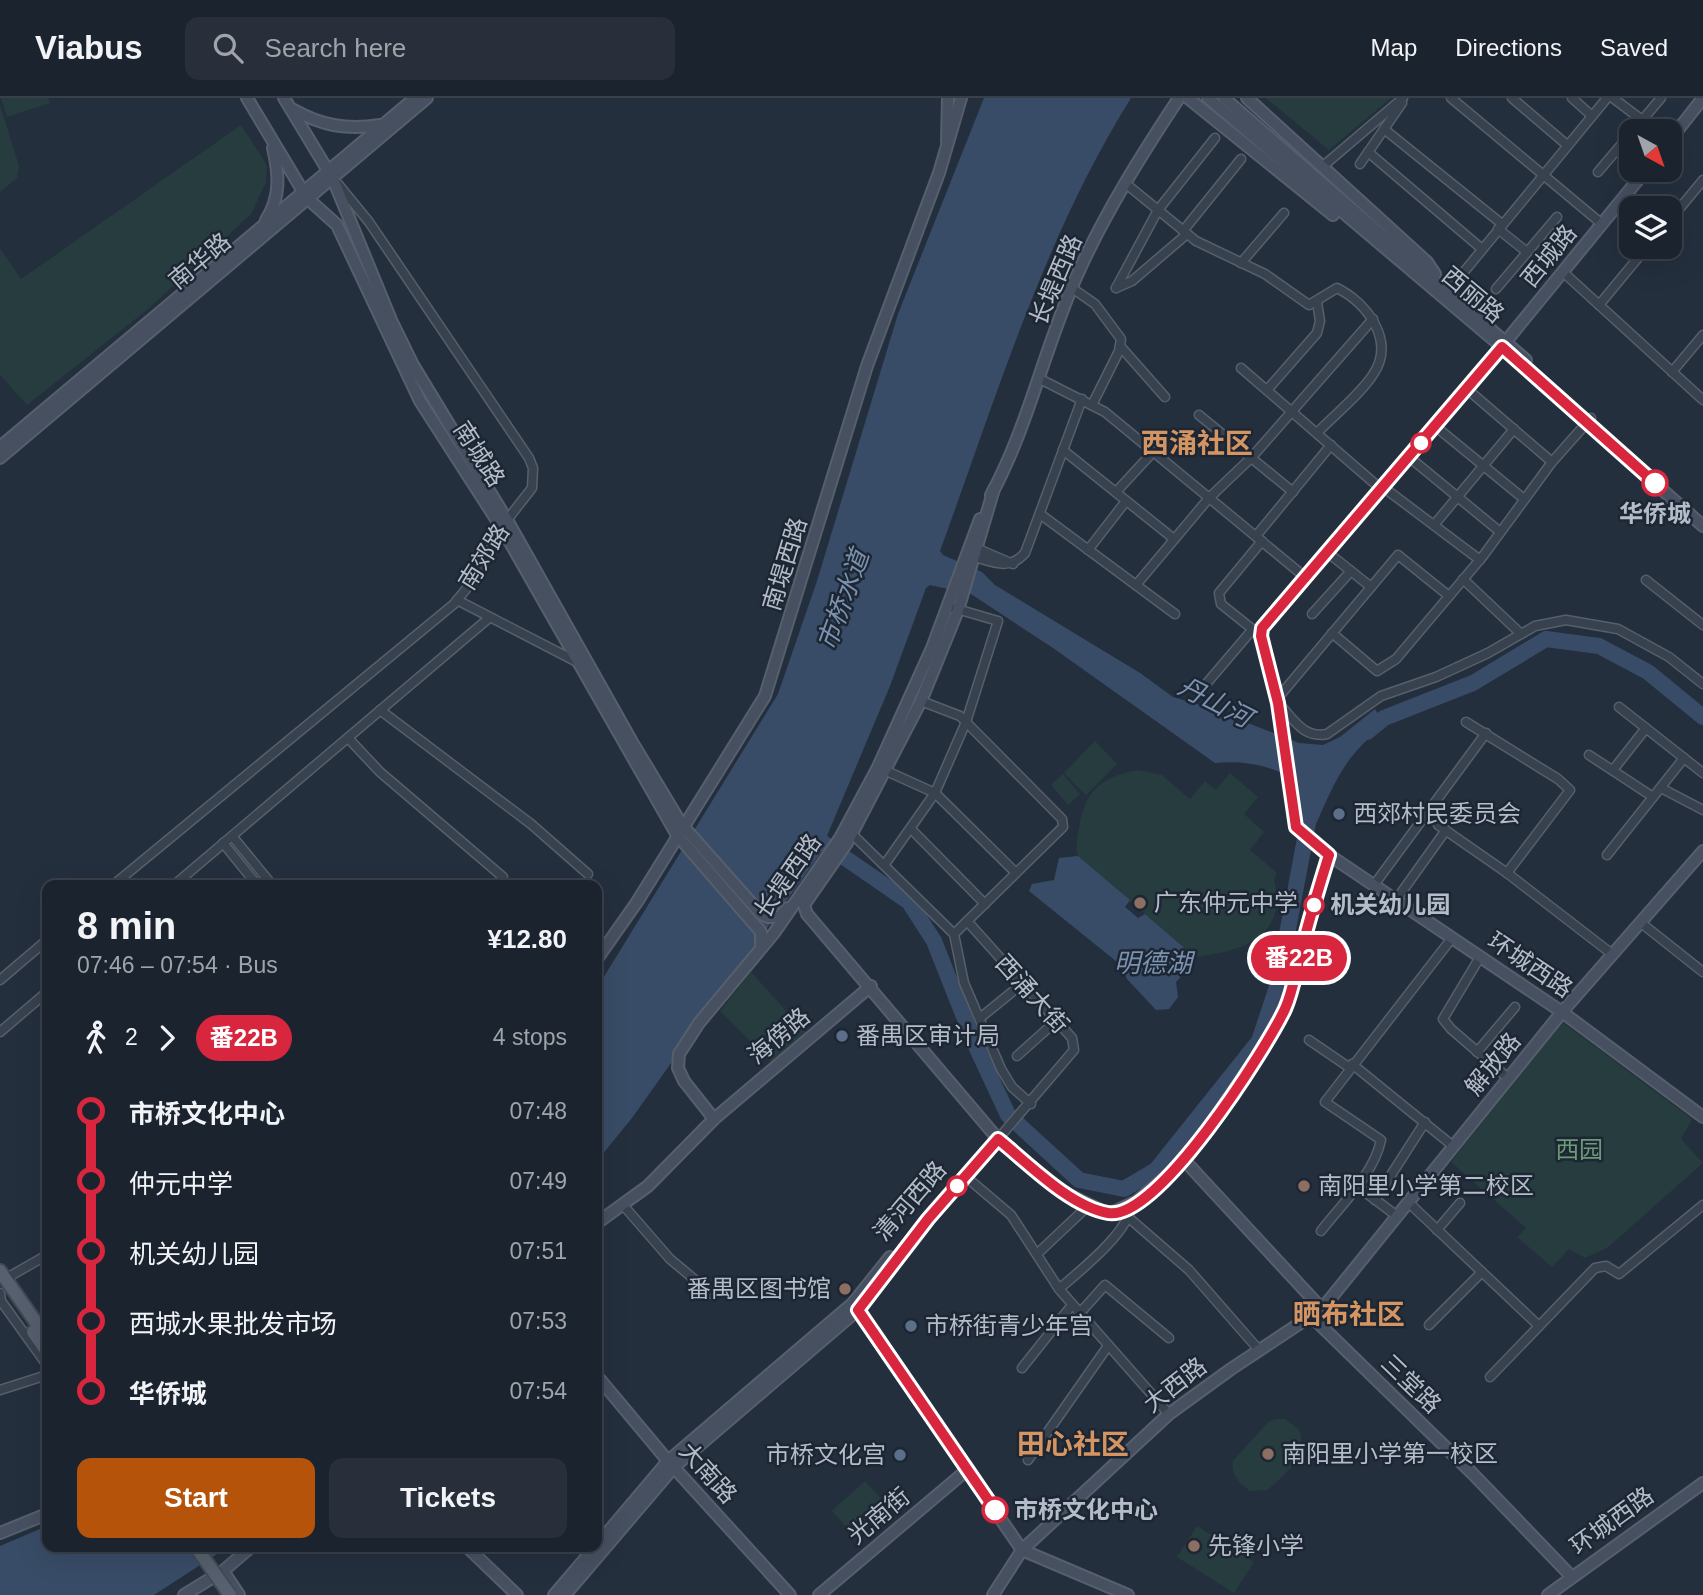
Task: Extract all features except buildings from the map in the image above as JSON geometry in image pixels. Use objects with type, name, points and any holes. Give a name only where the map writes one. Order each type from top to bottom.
[{"type":"main road","points":[[2,1278],[42,1344]]},
{"type":"main road","points":[[17,1302],[42,1332]]},
{"type":"main road","points":[[189,1552],[211,1591]]},
{"type":"main road","points":[[200,1552],[230,1595]]},
{"type":"street","name":"南城路","points":[[247,98],[305,195],[337,225],[408,380],[505,525],[579,663],[681,837]]},
{"type":"street","name":"南华路","points":[[331,174],[415,98]]},
{"type":"street","name":"南华路","points":[[0,458],[305,195],[427,98]]},
{"type":"street","name":"南堤西路","points":[[947,149],[948,98]]},
{"type":"street","name":"南堤西路","points":[[602,951],[663,858],[681,837],[765,696],[867,366],[947,149],[961,98]]},
{"type":"street","name":"长堤西路","points":[[811,917],[805,910],[804,901],[846,838],[921,701],[973,557],[994,489],[1040,379],[1072,288],[1125,183],[1179,98]]},
{"type":"street","points":[[1188,98],[1414,280],[1444,290]]},
{"type":"street","points":[[1208,98],[1311,180]]},
{"type":"street","points":[[1224,98],[1311,180]]},
{"type":"street","points":[[1247,98],[1427,262],[1444,290]]},
{"type":"street","points":[[1322,167],[1404,98]]},
{"type":"street","points":[[1360,163],[1404,98]]},
{"type":"street","points":[[1451,98],[1602,224]]},
{"type":"street","points":[[1512,98],[1567,145]]},
{"type":"street","points":[[1572,98],[1592,116]]},
{"type":"street","points":[[1444,290],[1482,250],[1606,98]]},
{"type":"street","points":[[1613,98],[1641,119]]},
{"type":"street","points":[[1643,119],[1661,98]]},
{"type":"street","points":[[1682,125],[1703,98]]},
{"type":"street","name":"南城路","points":[[287,102],[331,174],[405,350],[681,837]]},
{"type":"street","points":[[287,102],[315,121],[344,128],[383,125]]},
{"type":"street","points":[[1384,129],[1527,252]]},
{"type":"street","points":[[263,226],[278,192],[278,169],[270,137]]},
{"type":"street","points":[[1215,138],[1158,210],[1116,288],[1132,281],[1185,232],[1241,159]]},
{"type":"street","points":[[1598,172],[1619,147]]},
{"type":"street","points":[[1368,152],[1482,250]]},
{"type":"street","name":"南郊路","points":[[119,880],[457,600],[471,583],[505,525],[532,488],[533,468],[529,458],[369,222],[331,174]]},
{"type":"street","name":"西丽路","points":[[1311,180],[1444,290],[1702,521]]},
{"type":"street","points":[[1682,205],[1703,180]]},
{"type":"street","name":"西城路","points":[[1256,633],[1467,389],[1636,182]]},
{"type":"street","points":[[1125,183],[1196,241],[1265,274],[1309,305],[1337,288],[1373,319],[1382,342],[1375,373],[1317,433]]},
{"type":"street","name":"南华路","points":[[0,447],[263,226],[305,195]]},
{"type":"street","points":[[1241,262],[1284,213]]},
{"type":"street","points":[[1496,289],[1557,217]]},
{"type":"street","points":[[1599,305],[1637,259]]},
{"type":"street","points":[[1563,272],[1703,400]]},
{"type":"street","points":[[1072,288],[1095,304],[1121,339],[1093,405]]},
{"type":"street","points":[[1267,390],[1317,333],[1320,321],[1317,302]]},
{"type":"street","points":[[1136,585],[1209,498],[1251,458],[1373,319]]},
{"type":"street","points":[[1672,372],[1703,335]]},
{"type":"street","points":[[1120,346],[1165,397]]},
{"type":"street","points":[[1241,368],[1382,488],[1480,560]]},
{"type":"street","points":[[1040,379],[1093,405],[1306,577]]},
{"type":"street","points":[[1467,389],[1552,462]]},
{"type":"street","points":[[973,557],[1004,565],[1013,564],[1026,553],[1082,398]]},
{"type":"street","points":[[1199,415],[1293,492]]},
{"type":"street","points":[[1332,633],[1377,671],[1396,659],[1480,560],[1552,462],[1589,420]]},
{"type":"street","points":[[1435,426],[1524,499]]},
{"type":"street","points":[[1434,524],[1514,429]]},
{"type":"street","points":[[681,837],[761,914],[768,917],[795,913],[811,917],[998,1139],[1061,1191],[1111,1214],[1132,1205],[1185,1161],[1240,1085],[1286,1006],[1329,855],[1296,827],[1278,701],[1256,633],[1221,604],[1219,593],[1331,445]]},
{"type":"street","points":[[1063,450],[1174,540]]},
{"type":"street","points":[[1116,492],[1153,452]]},
{"type":"street","points":[[1409,457],[1499,531]]},
{"type":"street","points":[[1088,550],[1126,501]]},
{"type":"street","points":[[1040,514],[1175,614]]},
{"type":"street","points":[[1327,552],[1371,587]]},
{"type":"street","points":[[1278,701],[1398,555],[1449,596]]},
{"type":"street","points":[[1312,614],[1351,571]]},
{"type":"street","points":[[1463,579],[1521,634]]},
{"type":"street","points":[[1646,580],[1703,625]]},
{"type":"street","points":[[457,600],[579,663]]},
{"type":"street","points":[[885,864],[912,830],[935,793],[966,722],[998,621],[954,608]]},
{"type":"street","name":"长堤西路","points":[[882,769],[954,608]]},
{"type":"street","points":[[180,880],[489,618]]},
{"type":"street","points":[[1278,701],[1306,733],[1317,736],[1327,734],[1381,696],[1436,677],[1535,626],[1566,620],[1618,629],[1669,657],[1703,684]]},
{"type":"street","points":[[1201,690],[1256,633]]},
{"type":"street","points":[[921,701],[960,716],[1062,820],[1063,827],[954,933]]},
{"type":"street","points":[[1619,707],[1703,773]]},
{"type":"street","points":[[380,710],[531,824],[588,874]]},
{"type":"street","points":[[1466,722],[1558,779],[1570,790],[1507,873]]},
{"type":"street","points":[[1613,770],[1646,728]]},
{"type":"street","points":[[1374,885],[1486,733]]},
{"type":"street","points":[[348,738],[380,772],[503,877]]},
{"type":"street","points":[[1590,755],[1653,797]]},
{"type":"street","points":[[1607,855],[1684,758]]},
{"type":"street","points":[[882,769],[935,793],[1016,873]]},
{"type":"street","points":[[1661,788],[1703,810]]},
{"type":"street","points":[[1396,900],[1442,828],[1507,873],[1612,954]]},
{"type":"street","points":[[912,830],[985,904]]},
{"type":"street","points":[[232,836],[268,880]]},
{"type":"street","points":[[663,858],[681,837]]},
{"type":"street","points":[[681,837],[761,932],[760,950]]},
{"type":"street","points":[[846,838],[885,864],[954,933],[964,983],[1006,1078],[1031,1104],[998,1139]]},
{"type":"street","points":[[223,843],[253,880]]},
{"type":"street","name":"解放路","points":[[1322,1309],[1562,1012],[1703,851]]},
{"type":"street","name":"环城西路","points":[[1329,855],[1562,1012],[1703,1117]]},
{"type":"street","name":"长堤西路","points":[[714,1119],[684,1081],[678,1068],[679,1054],[699,1023],[760,950],[796,897],[823,871]]},
{"type":"street","name":"西涌大街","points":[[967,921],[1072,1038],[1074,1050],[1031,1104]]},
{"type":"street","points":[[1640,922],[1703,972]]},
{"type":"street","points":[[1321,1231],[1357,1186],[1379,1150],[1381,1140],[1325,1102],[1452,938]]},
{"type":"street","points":[[0,980],[42,944]]},
{"type":"street","points":[[1480,957],[1443,1019],[1508,1078]]},
{"type":"street","points":[[980,1018],[1023,984]]},
{"type":"street","name":"海傍路","points":[[714,1119],[871,986]]},
{"type":"street","points":[[0,1031],[42,996]]},
{"type":"street","points":[[1478,1052],[1515,1007]]},
{"type":"street","points":[[1017,1056],[1056,1021]]},
{"type":"street","points":[[1308,1040],[1351,1066],[1454,1146]]},
{"type":"street","points":[[602,1220],[648,1186],[714,1119]]},
{"type":"street","points":[[1375,1200],[1424,1122]]},
{"type":"street","name":"清河西路","points":[[671,1464],[855,1307],[998,1139]]},
{"type":"street","name":"清河西路","points":[[855,1307],[925,1213],[998,1139]]},
{"type":"street","points":[[1185,1161],[1322,1309],[1311,1316]]},
{"type":"street","points":[[965,1176],[1011,1215],[1059,1289],[1170,1414]]},
{"type":"street","points":[[1357,1186],[1397,1216]]},
{"type":"street","points":[[1408,1202],[1539,1326]]},
{"type":"street","points":[[1437,1230],[1460,1203]]},
{"type":"street","points":[[623,1205],[670,1258],[712,1294]]},
{"type":"street","points":[[1037,1254],[1089,1205]]},
{"type":"street","points":[[1059,1289],[1089,1262],[1129,1218],[1132,1205]]},
{"type":"street","points":[[1490,1377],[1595,1268],[1606,1266],[1619,1274],[1703,1205]]},
{"type":"street","points":[[1129,1218],[1189,1270],[1259,1350]]},
{"type":"street","points":[[42,1258],[2,1278],[21,1293],[42,1323]]},
{"type":"street","points":[[1429,1325],[1482,1272]]},
{"type":"street","points":[[1079,1314],[1105,1285],[1169,1338]]},
{"type":"street","points":[[0,1293],[1,1301],[42,1358]]},
{"type":"street","points":[[1022,1368],[1072,1305]]},
{"type":"street","points":[[855,1307],[1022,1550],[1128,1595]]},
{"type":"street","name":"大西路","points":[[993,1595],[1022,1550],[1170,1414],[1311,1316]]},
{"type":"street","name":"三堂路","points":[[1311,1316],[1473,1474],[1571,1577]]},
{"type":"street","points":[[1028,1460],[1108,1346]]},
{"type":"street","points":[[0,1390],[42,1377]]},
{"type":"street","name":"大南路","points":[[602,1382],[671,1464],[790,1595]]},
{"type":"street","points":[[602,1539],[671,1464]]},
{"type":"street","points":[[602,1549],[671,1464]]},
{"type":"street","name":"光南街","points":[[819,1595],[967,1470]]},
{"type":"street","name":"环城西路","points":[[1548,1595],[1703,1483]]},
{"type":"street","points":[[0,1533],[42,1516]]},
{"type":"street","points":[[184,1595],[211,1591],[223,1571],[245,1552]]},
{"type":"street","points":[[472,1552],[517,1595]]},
{"type":"street","points":[[554,1595],[591,1552]]},
{"type":"street","points":[[565,1595],[600,1552]]},
{"type":"street","points":[[223,1571],[239,1595]]},
{"type":"green space","points":[[1,98],[48,98],[50,103],[7,117]]},
{"type":"green space","points":[[1266,98],[1391,98],[1329,150]]},
{"type":"green space","points":[[0,105],[19,166],[17,178],[0,192]]},
{"type":"green space","points":[[241,125],[267,165],[266,182],[251,214],[148,309],[27,405],[0,375],[0,248],[21,279]]},
{"type":"green space","points":[[1095,741],[1117,764],[1086,795],[1064,773]]},
{"type":"green space","points":[[1138,770],[1162,775],[1190,799],[1205,781],[1216,790],[1230,773],[1258,797],[1244,814],[1264,832],[1250,850],[1277,873],[1274,879],[1277,899],[1268,928],[1258,937],[1230,950],[1195,957],[1078,856],[1076,845],[1079,828],[1091,795],[1105,781]]},
{"type":"green space","points":[[1063,774],[1080,794],[1068,805],[1051,785]]},
{"type":"green space","points":[[751,972],[806,1033],[772,1063],[720,1011]]},
{"type":"green space","name":"西园","points":[[1562,1022],[1692,1119],[1681,1139],[1703,1163],[1607,1248],[1585,1258],[1569,1249],[1552,1267],[1517,1237],[1526,1228],[1451,1162]]},
{"type":"green space","points":[[1285,1419],[1299,1429],[1299,1456],[1268,1490],[1250,1491],[1234,1475],[1233,1461],[1268,1422]]},
{"type":"green space","points":[[865,1481],[885,1503],[852,1533],[832,1511]]},
{"type":"green space","points":[[1197,1526],[1254,1562],[1234,1593],[1177,1557]]},
{"type":"water","name":"市桥水道","points":[[984,98],[1131,98],[1100,151],[1047,262],[1002,377],[940,551],[943,555],[982,572],[995,585],[1140,673],[1173,697],[1210,708],[1299,743],[1323,745],[1340,737],[1375,709],[1386,727],[1373,735],[1352,756],[1336,781],[1317,822],[1302,821],[1294,779],[1256,765],[1215,763],[1053,648],[971,594],[930,585],[926,588],[890,686],[829,831],[826,839],[829,841],[632,1118],[602,1155],[602,980],[778,694],[817,581],[898,314]]},
{"type":"water","name":"明德湖","points":[[1078,856],[1130,900],[1125,907],[1138,918],[1145,914],[1195,957],[1196,960],[1176,982],[1178,997],[1169,1009],[1156,1010],[1127,979],[1122,966],[1029,891],[1032,884],[1054,880],[1059,858]]},
{"type":"water","points":[[42,1528],[42,1552],[220,1552],[154,1595],[0,1595],[0,1546]]},
{"type":"waterway","name":"丹山河","points":[[1367,732],[1384,718],[1473,683],[1546,639],[1599,646],[1648,672],[1703,717]]},
{"type":"waterway","points":[[806,840],[822,842],[909,902],[934,941],[974,1042],[1008,1115],[1079,1180],[1124,1189],[1156,1170],[1259,1041],[1277,987],[1312,802]]},
{"type":"bus line","name":"番22B","points":[[995,1510],[858,1310],[928,1219],[998,1139],[1061,1191],[1107,1213],[1118,1212],[1137,1201],[1185,1161],[1240,1085],[1269,1039],[1286,1006],[1329,855],[1296,827],[1278,703],[1261,636],[1262,628],[1502,347],[1655,483]]},
{"type":"place","name":"华侨城","points":[[1655,483]]},
{"type":"place","name":"西郊村民委员会","points":[[1339,814]]},
{"type":"place","name":"广东仲元中学","points":[[1140,903]]},
{"type":"place","name":"机关幼儿园","points":[[1314,905]]},
{"type":"place","name":"番禺区审计局","points":[[842,1036]]},
{"type":"place","name":"南阳里小学第二校区","points":[[1304,1186]]},
{"type":"place","name":"番禺区图书馆","points":[[845,1289]]},
{"type":"place","name":"市桥街青少年宫","points":[[911,1326]]},
{"type":"place","name":"南阳里小学第一校区","points":[[1268,1454]]},
{"type":"place","name":"市桥文化宫","points":[[900,1455]]},
{"type":"place","name":"市桥文化中心","points":[[995,1510]]},
{"type":"place","name":"先锋小学","points":[[1194,1546]]},
{"type":"district","name":"西涌社区","points":[[1197,443]]},
{"type":"district","name":"晒布社区","points":[[1349,1314]]},
{"type":"district","name":"田心社区","points":[[1073,1444]]}]
